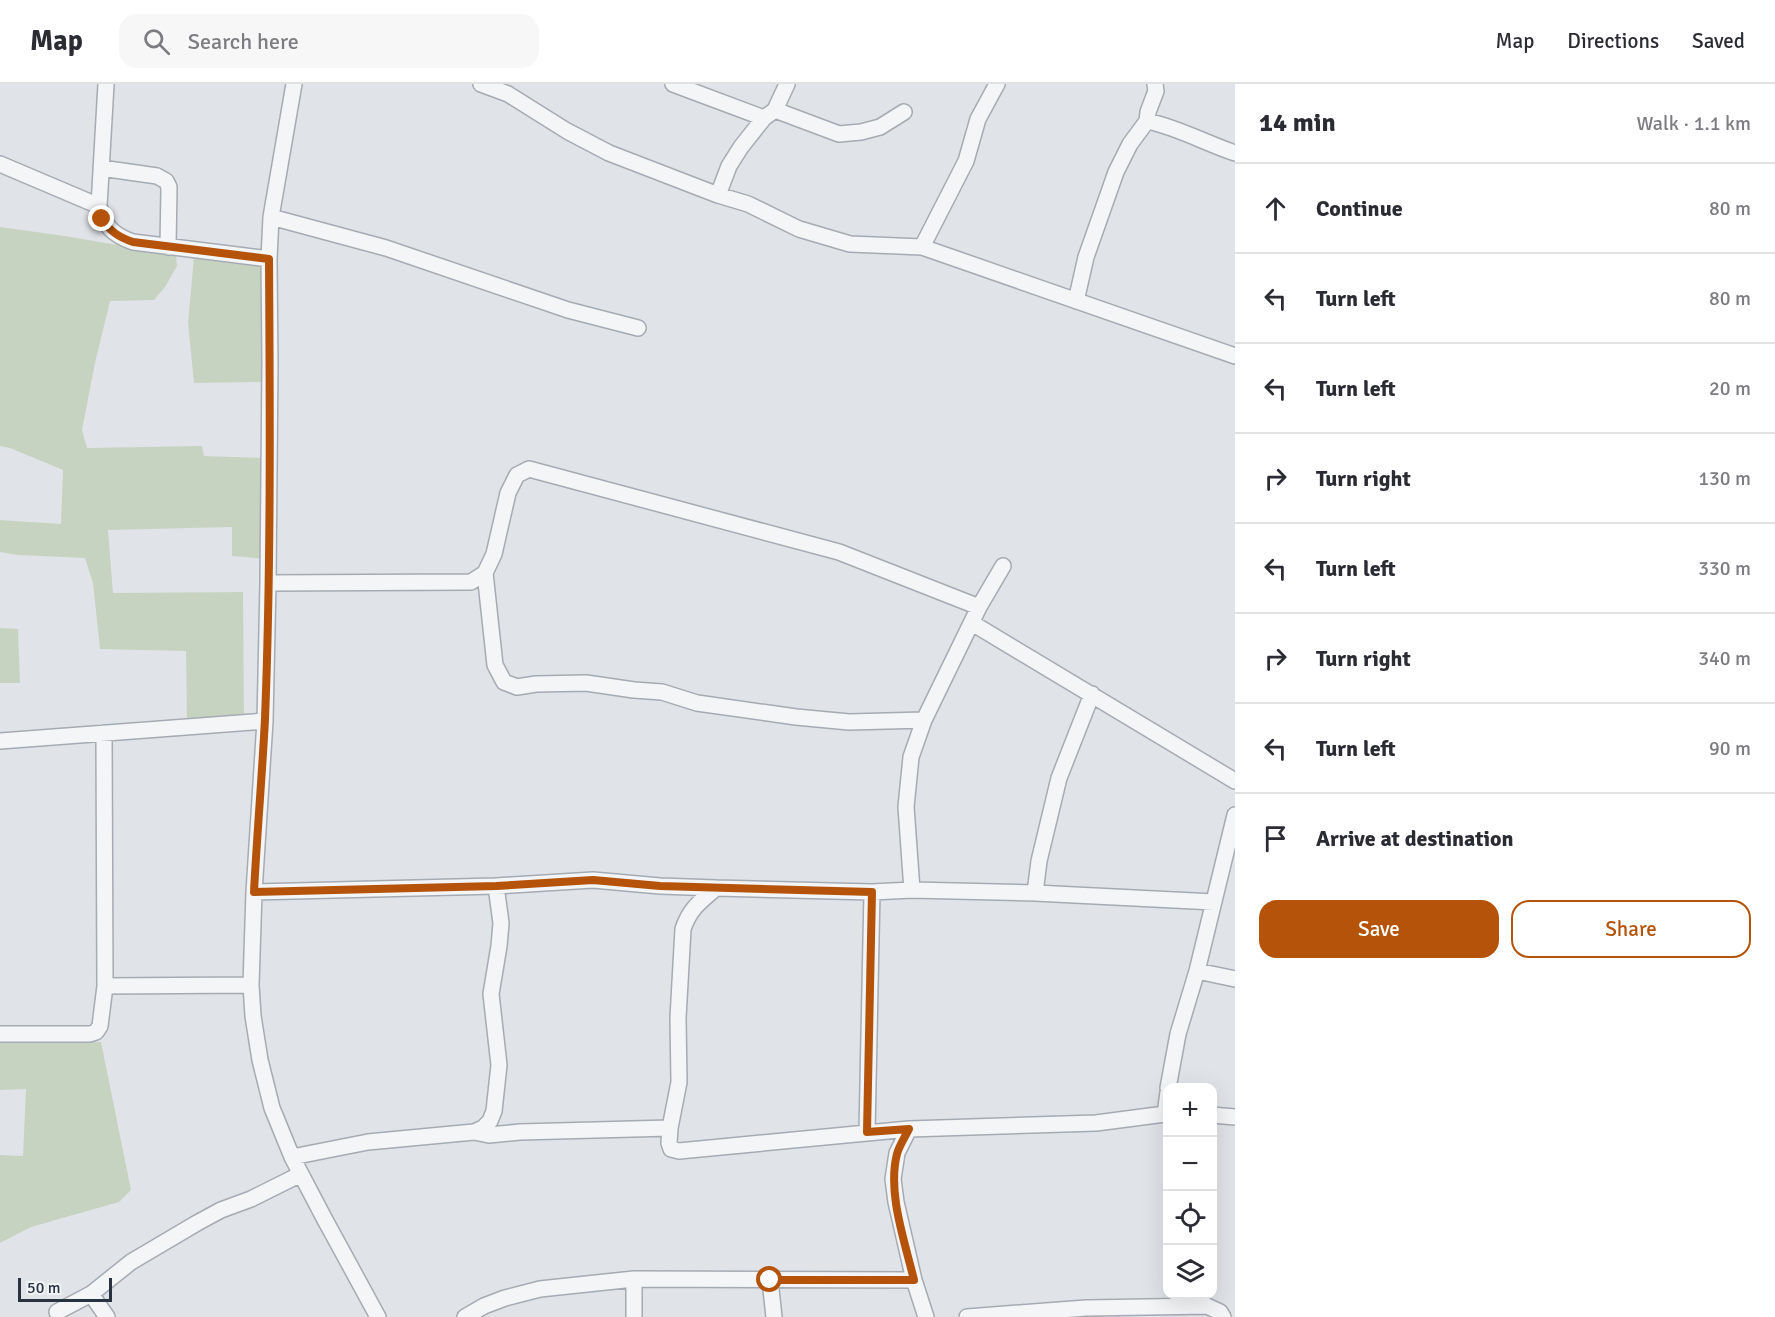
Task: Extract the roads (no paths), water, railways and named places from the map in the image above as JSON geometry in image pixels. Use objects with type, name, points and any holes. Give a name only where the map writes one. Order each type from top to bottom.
[{"type":"street","points":[[106,84],[99,206],[102,219],[109,230],[133,242],[269,259]]},
{"type":"street","points":[[294,84],[271,217],[269,259],[268,583],[265,721],[254,892],[251,985],[253,1016],[260,1060],[272,1108],[292,1157],[378,1317]]},
{"type":"street","points":[[481,84],[511,89],[567,131],[609,153],[718,195],[748,204],[799,229],[849,244],[922,247],[1235,356]]},
{"type":"street","points":[[673,84],[839,134],[880,127],[904,112]]},
{"type":"street","points":[[718,195],[729,166],[741,147],[770,114],[787,84]]},
{"type":"street","points":[[922,247],[966,161],[978,119],[997,84]]},
{"type":"street","points":[[1076,301],[1086,258],[1116,172],[1130,144],[1146,121],[1156,91],[1155,84]]},
{"type":"street","points":[[1146,121],[1178,130],[1235,153]]},
{"type":"street","points":[[0,164],[99,206]]},
{"type":"street","points":[[101,168],[157,176],[166,181],[169,187],[168,247]]},
{"type":"street","points":[[271,217],[386,248],[568,310],[638,328]]},
{"type":"street","points":[[924,720],[849,722],[697,703],[662,692],[586,683],[536,684],[517,687],[504,682],[495,665],[485,573],[494,554],[508,493],[517,475],[529,469],[839,552],[979,607]]},
{"type":"street","points":[[912,890],[906,807],[911,757],[924,720],[979,607],[1003,566]]},
{"type":"street","points":[[268,583],[471,582],[485,573]]},
{"type":"street","points":[[972,623],[1235,781]]},
{"type":"street","points":[[1035,892],[1039,861],[1059,778],[1092,694]]},
{"type":"street","points":[[0,741],[265,721]]},
{"type":"street","points":[[0,1034],[90,1034],[96,1032],[100,1026],[105,986],[104,733]]},
{"type":"street","points":[[1169,1083],[1178,1034],[1197,970],[1235,815]]},
{"type":"street","points":[[254,892],[496,886],[593,880],[716,888],[872,892],[912,890],[1035,892],[1214,903]]},
{"type":"street","points":[[474,1132],[483,1128],[490,1121],[494,1111],[499,1065],[491,994],[501,923],[496,886]]},
{"type":"street","points":[[716,888],[688,915],[683,929],[678,1018],[679,1082],[670,1128],[671,1149],[679,1151],[909,1129],[1096,1123],[1163,1114]]},
{"type":"street","points":[[867,1132],[872,892]]},
{"type":"street","points":[[1197,970],[1235,979]]},
{"type":"street","points":[[105,986],[251,985]]},
{"type":"street","points":[[494,1111],[506,1125],[520,1132]]},
{"type":"street","points":[[1217,1115],[1235,1117]]},
{"type":"street","points":[[292,1157],[368,1143],[474,1132],[489,1135],[670,1128]]},
{"type":"street","points":[[909,1129],[897,1153],[894,1179],[896,1202],[914,1280],[926,1317]]},
{"type":"street","points":[[57,1312],[91,1294],[131,1262],[197,1223],[301,1174]]},
{"type":"street","points":[[465,1317],[505,1298],[540,1289],[634,1279],[914,1280]]},
{"type":"street","points":[[634,1279],[634,1317]]},
{"type":"street","points":[[770,1280],[774,1317]]},
{"type":"street","points":[[91,1294],[107,1317]]},
{"type":"street","points":[[967,1317],[1207,1306],[1220,1312],[1223,1317]]}]
